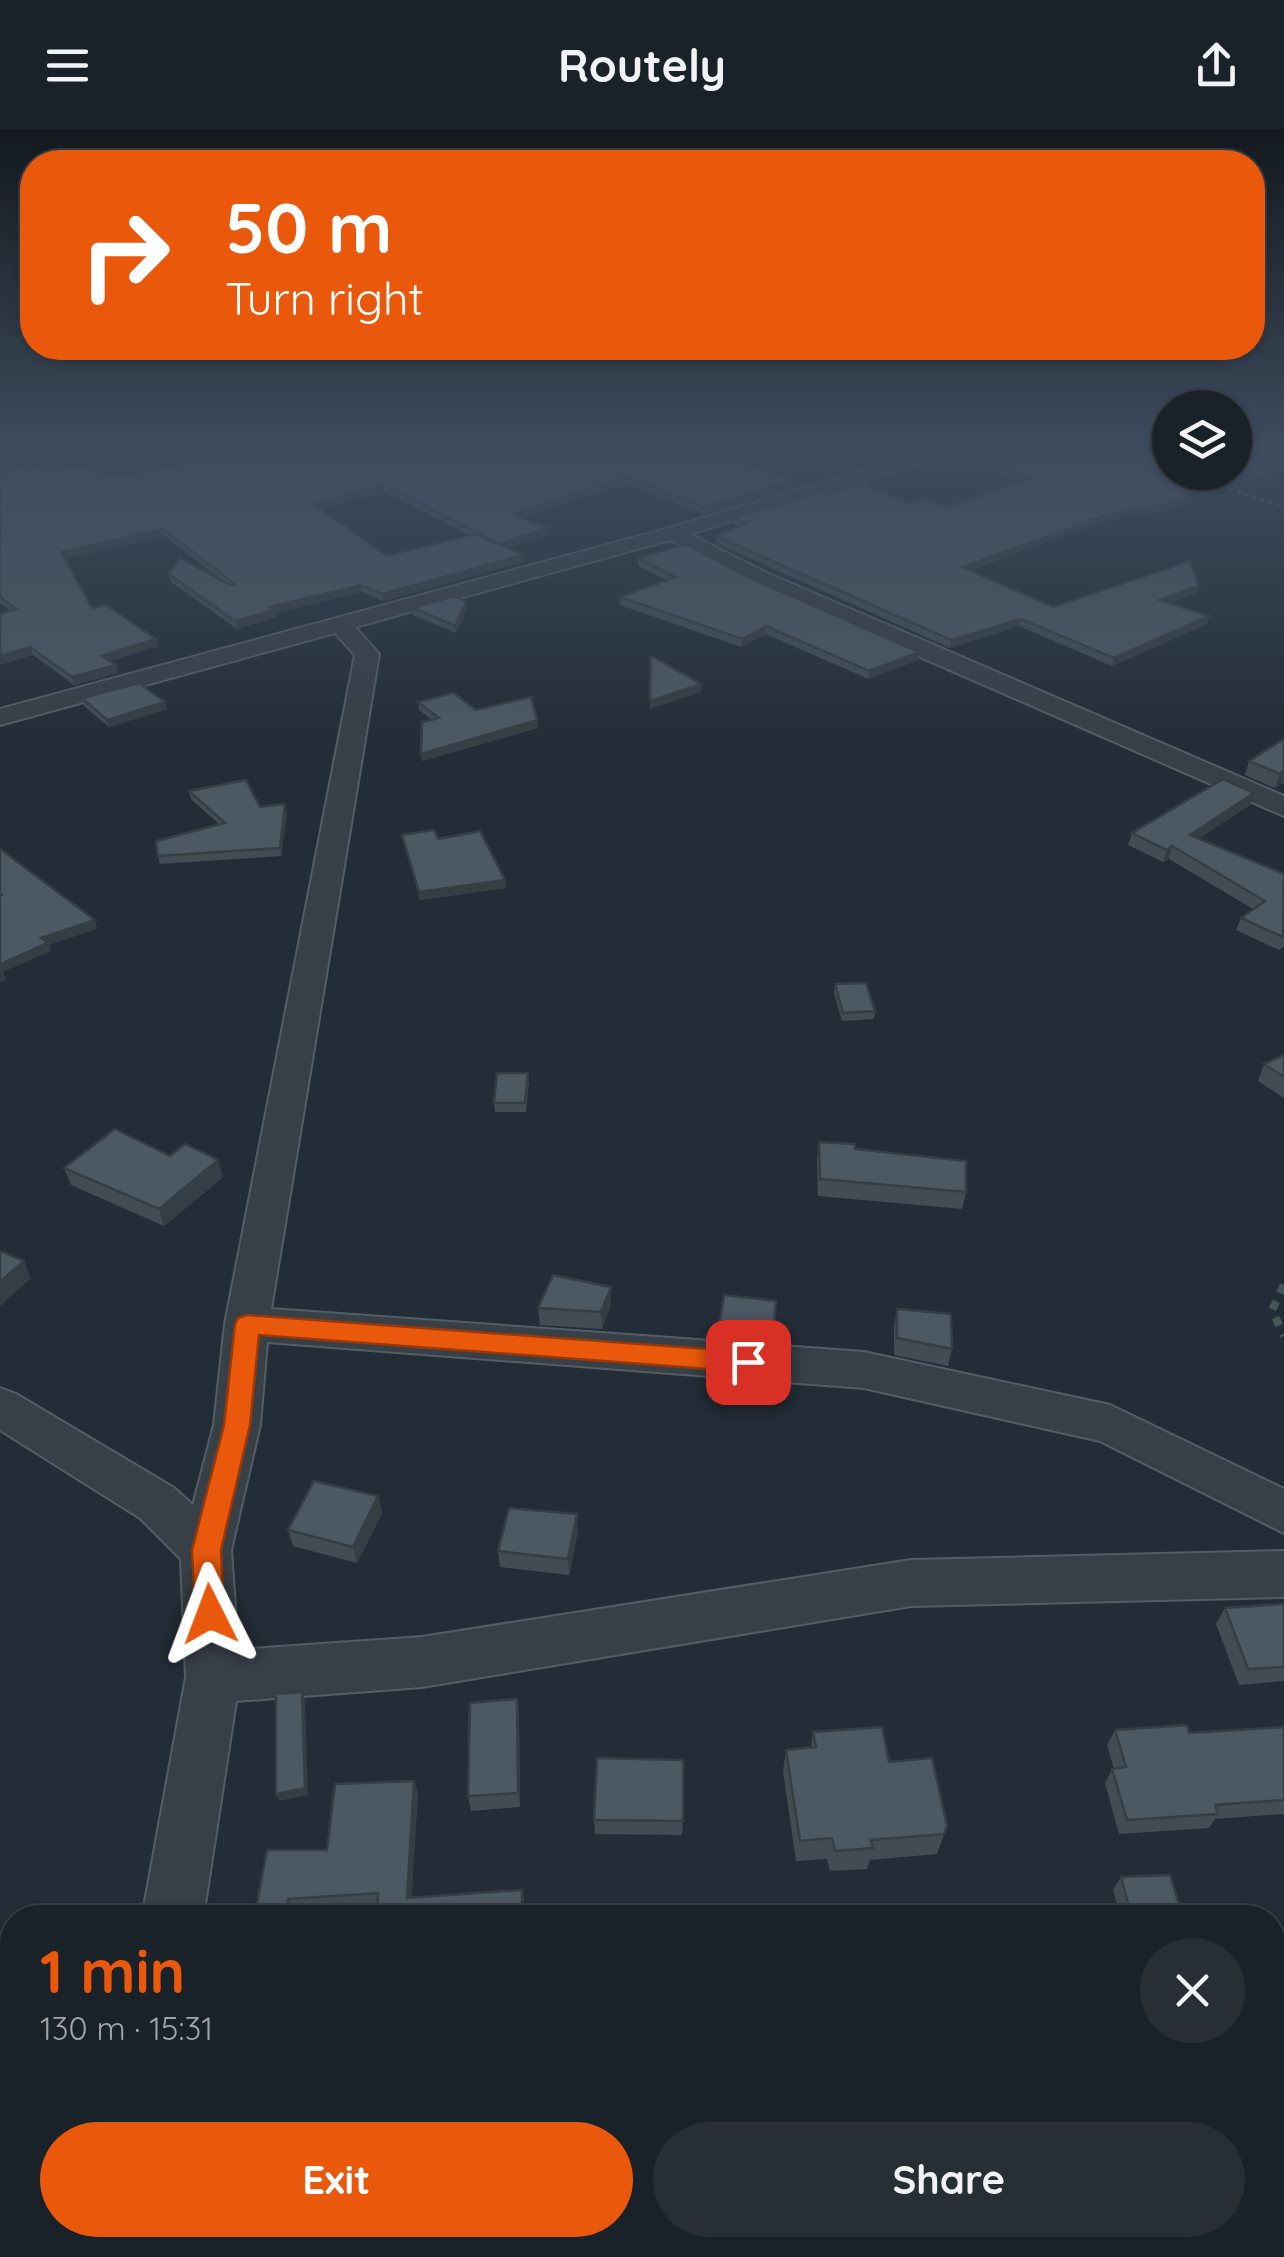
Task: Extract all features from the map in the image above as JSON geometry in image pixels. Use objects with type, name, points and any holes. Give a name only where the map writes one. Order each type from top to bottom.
[{"type":"street","points":[[0,717],[622,546]]},
{"type":"street","points":[[698,546],[760,578],[1284,808]]},
{"type":"street","points":[[174,1905],[212,1677],[206,1550],[237,1425],[247,1324],[367,654],[338,622]]},
{"type":"street","points":[[247,1324],[864,1370],[1110,1424],[1284,1512]]},
{"type":"street","points":[[0,1408],[157,1503],[206,1550]]},
{"type":"street","points":[[212,1677],[422,1662],[911,1583],[1284,1574]]},
{"type":"path","points":[[1284,1285],[1272,1310],[1284,1336]]},
{"type":"building","points":[[0,546],[86,546],[61,552],[92,608],[106,605],[156,639],[102,656],[116,665],[72,677],[30,647],[0,656],[0,614],[16,609],[0,597]]},
{"type":"building","points":[[186,546],[373,546],[387,556],[426,546],[504,546],[524,555],[382,594],[361,585],[270,607],[275,610],[235,621],[169,574],[180,558],[230,585],[235,584]]},
{"type":"building","points":[[689,546],[750,578],[919,652],[869,671],[766,626],[742,639],[620,597],[676,577],[638,558]]},
{"type":"building","points":[[739,546],[1020,546],[962,567],[1053,607],[1190,561],[1199,586],[1160,600],[1209,616],[1114,658],[1021,619],[951,640]]},
{"type":"building","points":[[454,596],[466,602],[455,626],[413,608]]},
{"type":"building","points":[[651,656],[701,684],[650,701]]},
{"type":"building","points":[[139,683],[165,702],[107,720],[82,698]]},
{"type":"building","points":[[453,693],[476,710],[531,697],[537,720],[421,754],[422,722],[439,718],[418,702]]},
{"type":"building","points":[[1284,739],[1284,771],[1280,774],[1249,761]]},
{"type":"building","points":[[1223,779],[1254,793],[1190,835],[1284,874],[1283,937],[1241,918],[1265,901],[1172,846],[1167,850],[1132,833]]},
{"type":"building","points":[[246,780],[260,807],[285,804],[280,848],[158,856],[156,841],[225,823],[189,791]]},
{"type":"building","points":[[434,830],[438,839],[480,831],[505,880],[419,892],[402,835]]},
{"type":"building","points":[[0,849],[95,920],[41,938],[48,943],[0,964]]},
{"type":"building","points":[[866,983],[875,1011],[843,1013],[835,984]]},
{"type":"building","points":[[1284,1055],[1284,1077],[1264,1064]]},
{"type":"building","points":[[497,1073],[528,1073],[525,1103],[494,1103]]},
{"type":"building","points":[[115,1129],[170,1156],[185,1144],[218,1160],[159,1209],[64,1168]]},
{"type":"building","points":[[819,1142],[966,1161],[966,1192],[820,1179]]},
{"type":"building","points":[[0,1251],[24,1261],[0,1282]]},
{"type":"building","points":[[553,1275],[611,1287],[601,1312],[538,1308]]},
{"type":"building","points":[[724,1295],[776,1301],[774,1325],[720,1321]]},
{"type":"building","points":[[897,1309],[951,1314],[952,1349],[897,1338]]},
{"type":"building","points":[[314,1481],[378,1496],[353,1547],[288,1530]]},
{"type":"building","points":[[509,1508],[577,1514],[568,1559],[498,1551]]},
{"type":"building","points":[[1284,1604],[1284,1667],[1248,1669],[1225,1608]]},
{"type":"building","points":[[302,1692],[305,1788],[276,1794],[276,1694]]},
{"type":"building","points":[[517,1699],[518,1793],[468,1796],[470,1703]]},
{"type":"building","points":[[1187,1725],[1189,1733],[1284,1727],[1284,1800],[1215,1805],[1218,1814],[1127,1820],[1112,1769],[1126,1767],[1115,1730]]},
{"type":"building","points":[[882,1727],[889,1762],[932,1758],[947,1826],[944,1834],[871,1840],[873,1848],[835,1851],[832,1838],[800,1841],[786,1750],[816,1747],[813,1732]]},
{"type":"building","points":[[597,1758],[683,1760],[683,1821],[594,1820]]},
{"type":"building","points":[[414,1781],[407,1898],[522,1890],[522,1905],[378,1905],[378,1893],[257,1905],[267,1850],[327,1850],[335,1784]]},
{"type":"building","points":[[1170,1875],[1179,1905],[1129,1905],[1121,1877]]},
{"type":"route","points":[[210,1614],[206,1550],[237,1425],[247,1324],[748,1362]]}]
